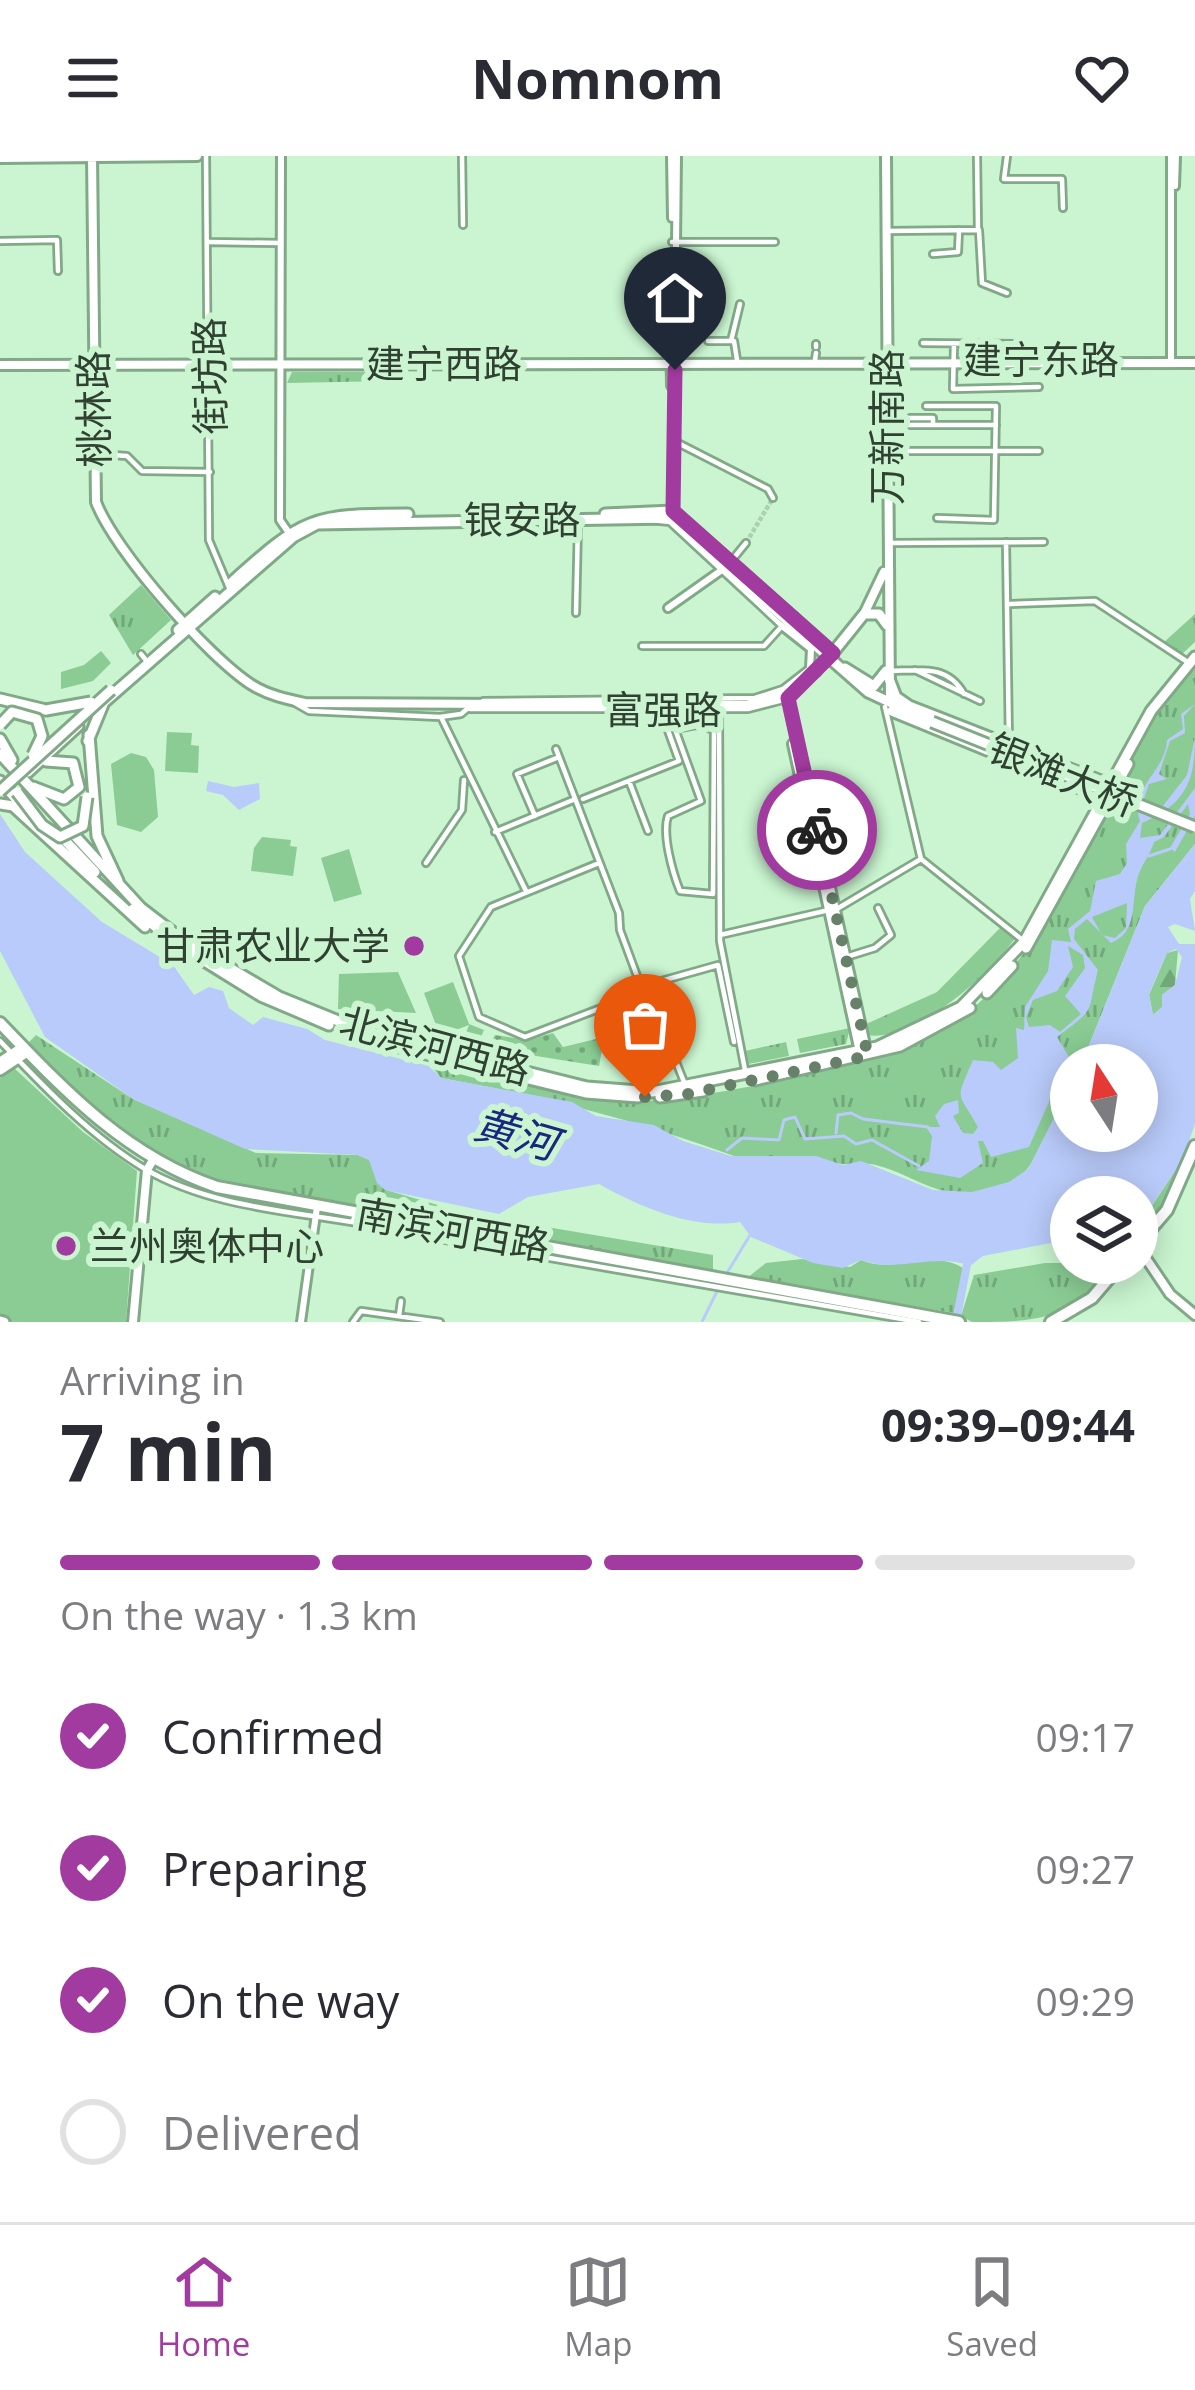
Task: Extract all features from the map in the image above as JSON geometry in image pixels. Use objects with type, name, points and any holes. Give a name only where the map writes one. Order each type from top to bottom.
[{"type":"highway","name":"南滨河西路","points":[[0,1032],[81,1115],[150,1165],[204,1190],[944,1321]]},
{"type":"highway","points":[[1158,1224],[1169,1212],[1193,1163]]},
{"type":"highway","points":[[1055,1322],[1094,1299],[1106,1284]]},
{"type":"main road","name":"桃林路","points":[[92,156],[96,502],[115,543],[190,624]]},
{"type":"main road","points":[[0,158],[197,156]]},
{"type":"main road","name":"万新南路","points":[[886,156],[888,702]]},
{"type":"main road","name":"建宁西路","points":[[672,362],[816,351],[888,362]]},
{"type":"main road","name":"建宁东路","points":[[888,362],[1195,361]]},
{"type":"main road","name":"建宁西路","points":[[0,363],[888,362]]},
{"type":"main road","name":"银安路","points":[[25,775],[229,588],[292,537],[330,515],[671,517]]},
{"type":"main road","points":[[671,517],[831,656],[874,686],[886,671],[902,703],[1113,785]]},
{"type":"main road","points":[[671,517],[868,692],[1106,799]]},
{"type":"main road","name":"银安路","points":[[292,537],[333,521],[671,517]]},
{"type":"main road","points":[[864,1053],[785,695],[831,656],[864,614],[887,565]]},
{"type":"main road","points":[[864,614],[879,614],[886,625]]},
{"type":"main road","name":"银安路","points":[[25,775],[143,657],[190,624]]},
{"type":"main road","name":"富强路","points":[[190,624],[227,668],[256,688],[294,701],[719,707],[785,695]]},
{"type":"main road","name":"北滨河西路","points":[[1,761],[104,881],[178,942],[261,996],[356,1035],[587,1087],[644,1092],[864,1053],[926,1028],[989,984],[1031,931],[1151,711],[1193,662]]},
{"type":"main road","points":[[0,701],[46,710],[82,706],[111,690]]},
{"type":"main road","points":[[868,692],[932,721]]},
{"type":"main road","points":[[1,761],[17,792],[56,836],[80,830],[87,812],[89,735],[104,702]]},
{"type":"main road","points":[[888,702],[932,721]]},
{"type":"main road","points":[[0,724],[12,712],[37,719],[42,736],[25,775]]},
{"type":"main road","name":"银滩大桥","points":[[932,721],[1195,825]]},
{"type":"main road","points":[[89,735],[98,836],[111,871],[141,908]]},
{"type":"main road","points":[[0,741],[25,775],[48,797],[72,796],[80,781],[73,763],[55,758],[25,775],[0,797],[153,933],[261,996]]},
{"type":"main road","points":[[1,761],[25,775]]},
{"type":"main road","name":"北滨河西路","points":[[1,761],[25,775],[141,908],[178,942],[318,1014],[441,1054]]},
{"type":"main road","points":[[0,781],[124,908],[178,942]]},
{"type":"main road","points":[[832,910],[864,1053]]},
{"type":"main road","points":[[0,1066],[20,1053]]},
{"type":"main road","points":[[133,1322],[150,1165]]},
{"type":"main road","points":[[1158,1276],[1170,1294],[1195,1313]]},
{"type":"street","name":"街坊路","points":[[206,156],[208,540],[229,588]]},
{"type":"street","points":[[281,156],[280,520],[292,537]]},
{"type":"street","points":[[462,156],[463,225]]},
{"type":"street","points":[[671,517],[674,156]]},
{"type":"street","points":[[977,156],[982,283],[1007,293]]},
{"type":"street","points":[[1007,156],[1004,179],[1062,179],[1064,208]]},
{"type":"street","points":[[1173,361],[1174,156]]},
{"type":"street","points":[[933,254],[958,252],[959,230]]},
{"type":"street","points":[[886,231],[978,230]]},
{"type":"street","points":[[0,241],[57,241],[58,271]]},
{"type":"street","points":[[208,242],[281,243]]},
{"type":"street","points":[[674,242],[775,242]]},
{"type":"street","points":[[731,341],[740,304]]},
{"type":"street","points":[[708,341],[731,341],[738,346],[736,360]]},
{"type":"street","points":[[923,343],[1016,344]]},
{"type":"street","points":[[954,344],[953,389],[1039,387]]},
{"type":"street","points":[[671,517],[672,362]]},
{"type":"street","points":[[937,518],[994,520],[995,389]]},
{"type":"street","points":[[926,406],[995,406]]},
{"type":"street","points":[[905,421],[996,424]]},
{"type":"street","points":[[675,441],[768,489],[772,498]]},
{"type":"street","points":[[675,453],[687,450]]},
{"type":"street","points":[[905,451],[1039,451]]},
{"type":"street","points":[[93,454],[127,456],[142,471],[210,472]]},
{"type":"street","points":[[576,613],[578,520]]},
{"type":"street","points":[[1006,542],[1009,745]]},
{"type":"street","points":[[886,544],[1044,542]]},
{"type":"street","points":[[668,608],[727,566],[746,543]]},
{"type":"street","points":[[727,566],[782,626],[811,649],[831,656]]},
{"type":"street","points":[[1008,604],[1095,601],[1193,662]]},
{"type":"street","points":[[642,646],[764,646],[782,626]]},
{"type":"street","points":[[785,695],[811,668],[811,649]]},
{"type":"street","points":[[886,671],[931,668],[956,679],[964,694]]},
{"type":"street","points":[[915,670],[980,701]]},
{"type":"street","name":"富强路","points":[[471,707],[489,699],[785,695]]},
{"type":"street","points":[[294,701],[309,711],[440,717],[471,707]]},
{"type":"street","points":[[888,702],[921,859],[1020,938]]},
{"type":"street","points":[[495,832],[679,761],[660,707]]},
{"type":"street","points":[[697,707],[697,725]]},
{"type":"street","points":[[719,707],[720,935],[745,1070]]},
{"type":"street","points":[[440,717],[464,774],[526,891]]},
{"type":"street","points":[[697,725],[714,730],[713,894],[680,891],[669,862],[672,847],[664,826],[673,812],[700,801],[674,729],[697,725]]},
{"type":"street","points":[[535,816],[518,774],[557,753],[579,800],[643,992],[524,1037],[479,1017],[459,956],[491,908],[599,862]]},
{"type":"street","points":[[426,863],[462,810],[464,774]]},
{"type":"street","points":[[629,781],[648,831]]},
{"type":"street","points":[[720,935],[832,910],[921,859]]},
{"type":"street","points":[[845,957],[875,949],[891,935],[878,908]]},
{"type":"street","points":[[684,1082],[648,991],[654,983],[718,965],[734,1042]]},
{"type":"street","points":[[301,1322],[316,1212]]},
{"type":"street","name":"南滨河西路","points":[[745,1288],[919,1322]]},
{"type":"street","points":[[399,1316],[401,1301]]},
{"type":"street","points":[[353,1322],[361,1311],[440,1322]]},
{"type":"street","points":[[854,1322],[856,1313]]},
{"type":"green space","points":[[292,372],[391,372],[389,381],[287,383]]},
{"type":"green space","points":[[141,585],[171,620],[133,655],[109,615]]},
{"type":"green space","points":[[1195,614],[1195,642],[1182,654],[1163,643]]},
{"type":"green space","points":[[101,651],[111,663],[93,681],[61,689],[61,672],[84,665]]},
{"type":"green space","points":[[1195,665],[1195,844],[1145,906],[1089,1044],[1050,1044],[1050,1130],[1018,1178],[960,1193],[936,1189],[875,1165],[789,1156],[739,1157],[591,1111],[441,1078],[433,1068],[436,1060],[576,1095],[652,1100],[737,1089],[835,1068],[943,1030],[992,990],[1033,940],[1127,763],[1169,696]]},
{"type":"green space","points":[[167,732],[192,733],[191,745],[199,746],[198,773],[165,771]]},
{"type":"green space","points":[[131,753],[146,757],[154,770],[158,817],[141,832],[117,825],[111,764]]},
{"type":"green space","points":[[262,837],[291,840],[290,846],[297,847],[293,876],[251,871],[254,848]]},
{"type":"green space","points":[[349,849],[362,894],[334,902],[321,858]]},
{"type":"green space","points":[[1001,927],[1016,937],[950,1003],[907,1028],[867,1035],[864,1025],[937,992]]},
{"type":"green space","points":[[1178,950],[1175,985],[1162,995],[1162,1007],[1153,1015],[1149,995],[1167,953]]},
{"type":"green space","points":[[398,972],[416,1013],[338,1009],[339,974]]},
{"type":"green space","points":[[453,982],[469,1024],[484,1030],[478,1044],[464,1038],[469,1025],[440,1036],[424,993]]},
{"type":"green space","points":[[850,1028],[846,1044],[800,1053],[797,1039]]},
{"type":"green space","points":[[553,1033],[563,1047],[596,1039],[602,1050],[599,1066],[487,1048],[495,1035],[529,1040]]},
{"type":"green space","points":[[36,1035],[133,1099],[256,1153],[358,1155],[369,1160],[386,1190],[469,1214],[713,1255],[713,1271],[231,1187],[171,1161],[120,1129],[26,1045]]},
{"type":"green space","points":[[786,1042],[789,1056],[748,1064],[745,1051]]},
{"type":"green space","name":"兰州奥体中心","points":[[14,1068],[83,1132],[137,1171],[126,1322],[0,1322],[0,1078]]},
{"type":"green space","points":[[1180,1163],[1185,1166],[1158,1214],[1158,1197]]},
{"type":"green space","points":[[802,1259],[850,1267],[861,1260],[887,1265],[951,1263],[963,1268],[954,1313],[747,1278],[766,1263]]},
{"type":"green space","points":[[1050,1263],[1050,1284],[1098,1284],[1054,1314],[972,1322],[961,1316],[974,1275]]},
{"type":"water","points":[[1195,704],[1184,716],[1185,733],[1170,741],[1159,774],[1167,779],[1149,784],[1139,813],[1159,811],[1187,775],[1195,737],[1190,779],[1178,800],[1142,823],[1140,838],[1160,835],[1195,788],[1195,816],[1175,852],[1170,848],[1190,814],[1188,804],[1164,837],[1154,842],[1138,875],[1130,925],[1120,938],[1111,943],[1103,935],[1115,938],[1126,928],[1127,903],[1092,917],[1101,933],[1087,919],[1075,929],[1074,939],[1098,970],[1088,1009],[1057,1037],[1061,1044],[1050,1044],[1050,1100],[1029,1147],[991,1157],[983,1141],[978,1141],[983,1163],[960,1178],[916,1170],[929,1161],[932,1136],[926,1127],[940,1127],[935,1116],[944,1104],[958,1100],[959,1113],[953,1116],[963,1133],[973,1134],[978,1127],[961,1096],[973,1060],[993,1062],[1001,1070],[1018,1058],[1016,1028],[1024,1030],[1025,1007],[1048,971],[1052,940],[1071,942],[1068,929],[1090,911],[1096,881],[1120,874],[1127,863],[1126,844],[1140,821],[1138,810],[1139,799],[1143,789],[1161,761],[1167,740],[1183,729],[1181,714]],"holes":[[[1068,946],[1083,955],[1085,968],[1065,996],[1081,1014],[1060,1032],[1050,1025],[1029,1027],[1026,1017],[1033,1000],[1057,991],[1073,967]]]},
{"type":"water","points":[[208,781],[234,787],[259,783],[260,799],[239,810],[223,795],[206,791]]},
{"type":"water","name":"黄河","points":[[0,814],[25,852],[102,922],[173,965],[194,995],[209,987],[223,991],[229,1008],[253,1025],[263,1017],[307,1029],[325,1040],[429,1066],[441,1078],[572,1102],[596,1116],[654,1125],[683,1141],[731,1156],[816,1156],[843,1165],[861,1161],[933,1190],[972,1192],[1009,1182],[1028,1169],[1050,1126],[1050,1152],[1158,1152],[1158,1044],[1089,1044],[1145,906],[1195,844],[1195,891],[1190,899],[1195,931],[1175,924],[1168,927],[1179,944],[1195,944],[1195,1124],[1182,1161],[1158,1196],[1158,1176],[1050,1176],[1050,1243],[983,1256],[970,1266],[942,1261],[888,1265],[861,1260],[843,1268],[813,1263],[751,1237],[740,1222],[686,1220],[599,1184],[528,1197],[499,1214],[385,1190],[377,1183],[369,1160],[358,1155],[245,1149],[133,1099],[45,1037],[0,951]],"holes":[[[1176,949],[1182,957],[1175,985],[1162,995],[1162,1007],[1153,1015],[1149,994],[1167,953]]]},
{"type":"waterway","points":[[1149,856],[1170,849]]},
{"type":"waterway","points":[[836,1133],[838,1115],[851,1113],[863,1119],[928,1127]]},
{"type":"waterway","points":[[727,1150],[742,1138],[779,1140],[784,1120],[795,1117],[805,1139],[844,1136],[856,1144],[872,1140],[919,1166]]},
{"type":"waterway","points":[[727,1273],[750,1235]]},
{"type":"waterway","points":[[956,1322],[968,1259]]},
{"type":"waterway","points":[[702,1322],[722,1281]]},
{"type":"tunnel","points":[[746,543],[773,498]]},
{"type":"way so far","points":[[645,1097],[688,1094],[868,1056],[817,830]]},
{"type":"place","name":"甘肃农业大学","points":[[414,946]]},
{"type":"place","name":"兰州奥体中心","points":[[66,1246]]},
{"type":"route","points":[[675,370],[673,511],[833,653],[788,698],[817,830]]}]
